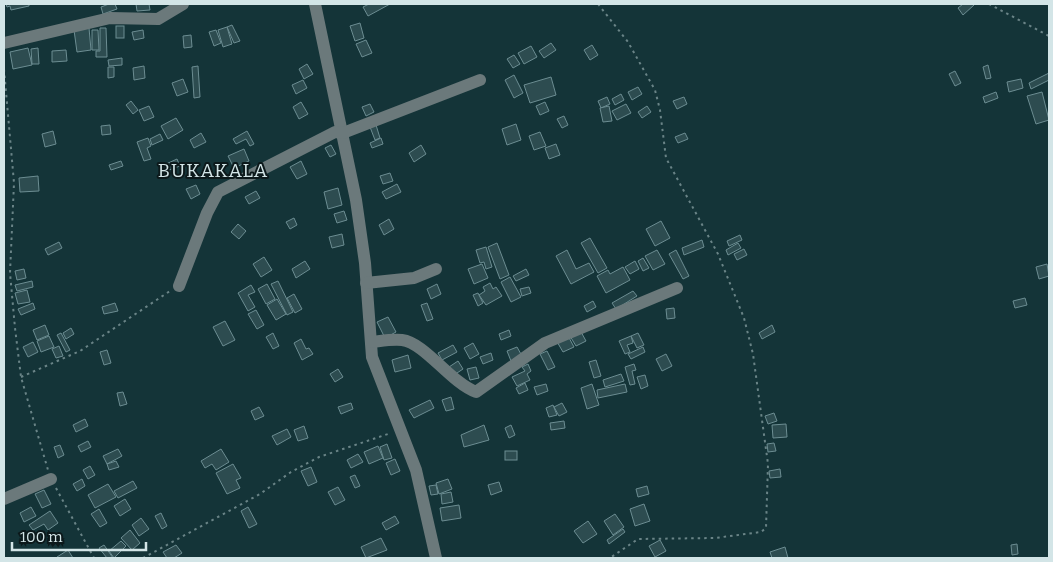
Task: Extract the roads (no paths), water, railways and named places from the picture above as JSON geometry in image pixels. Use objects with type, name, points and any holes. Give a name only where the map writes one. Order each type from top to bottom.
[{"type":"street","points":[[4,43],[110,18],[158,19],[183,4]]},
{"type":"street","points":[[315,4],[323,50],[343,133],[356,200],[366,283],[372,357],[416,470],[436,558]]},
{"type":"street","points":[[178,286],[207,213],[218,192],[335,132],[343,133],[480,80]]},
{"type":"street","points":[[366,283],[414,278],[436,269]]},
{"type":"street","points":[[371,342],[403,340],[420,349],[466,388],[476,392],[545,343],[676,288]]},
{"type":"street","points":[[4,499],[51,479]]},
{"type":"district","name":"BUKAKALA","points":[[213,170]]}]
